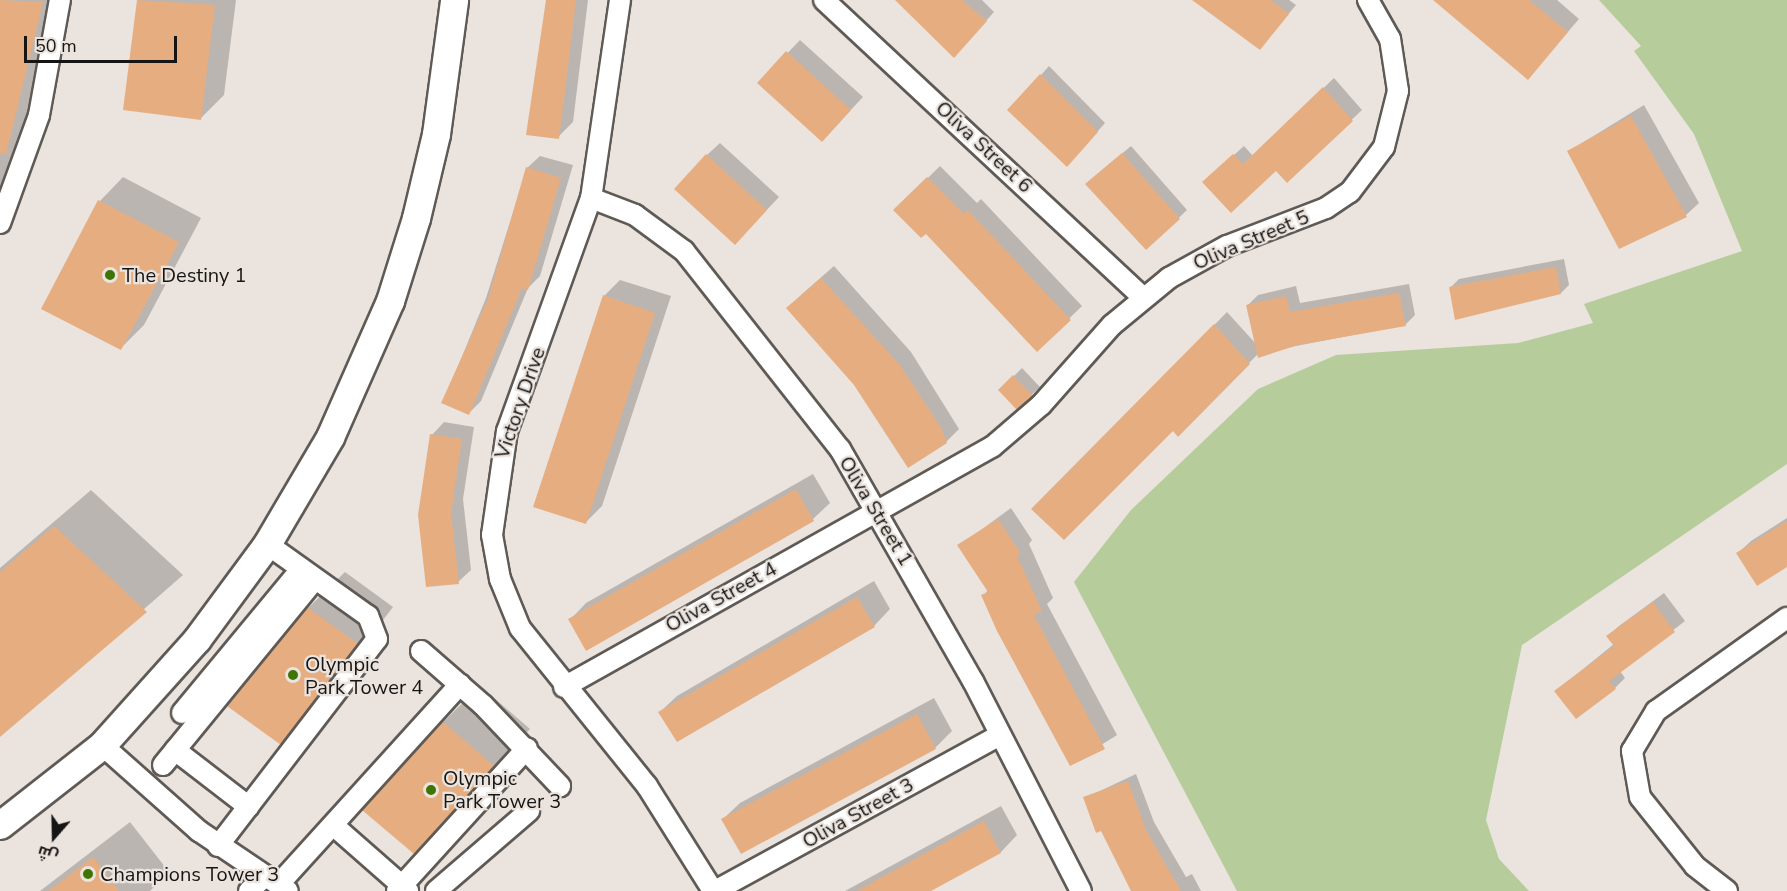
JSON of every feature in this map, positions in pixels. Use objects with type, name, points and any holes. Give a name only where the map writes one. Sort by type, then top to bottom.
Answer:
[{"type":"main road","points":[[0,825],[102,745],[197,639],[267,544],[330,437],[390,301],[436,134],[454,0]]},
{"type":"street","points":[[0,224],[39,115],[60,0]]},
{"type":"street","name":"Victory Drive","points":[[620,0],[591,198],[507,431],[492,512],[494,555],[506,595],[520,628],[564,687],[647,786],[714,891]]},
{"type":"street","name":"Oliva Street 6","points":[[824,0],[1142,297]]},
{"type":"street","name":"Oliva Street 5","points":[[879,511],[1009,435],[1142,297],[1227,246],[1326,208],[1369,171],[1384,147],[1398,91],[1390,39],[1368,0]]},
{"type":"street","name":"Oliva Street 1","points":[[591,198],[652,226],[697,265],[803,398],[879,511],[1082,891]]},
{"type":"street","name":"Oliva Street 4","points":[[564,687],[879,511]]},
{"type":"street","points":[[218,846],[377,639],[368,616],[267,544]]},
{"type":"street","points":[[182,713],[308,574]]},
{"type":"street","points":[[163,765],[308,574]]},
{"type":"street","points":[[1727,891],[1695,867],[1640,797],[1632,751],[1656,711],[1787,618]]},
{"type":"street","points":[[421,651],[460,684],[526,748],[561,786]]},
{"type":"street","points":[[102,745],[218,846],[270,886],[333,825],[460,684]]},
{"type":"street","name":"Oliva Street 3","points":[[714,891],[1000,735]]},
{"type":"street","points":[[333,825],[402,889],[526,748]]},
{"type":"street","points":[[176,750],[249,807]]},
{"type":"street","points":[[436,891],[528,811]]},
{"type":"green space","points":[[1599,0],[1787,0],[1787,464],[1522,645],[1486,820],[1499,859],[1529,891],[1237,891],[1074,582],[1131,510],[1258,389],[1336,355],[1518,343],[1593,323],[1584,304],[1742,251],[1694,134],[1634,51],[1641,46]]},
{"type":"building","points":[[0,0],[43,2],[6,154],[0,153]]},
{"type":"building","points":[[137,0],[215,5],[201,120],[123,110]]},
{"type":"building","points":[[546,0],[576,0],[559,139],[526,135]]},
{"type":"building","points":[[895,0],[962,0],[987,21],[954,58]]},
{"type":"building","points":[[1192,0],[1271,0],[1289,14],[1260,50]]},
{"type":"building","points":[[1433,0],[1529,0],[1568,32],[1528,80]]},
{"type":"building","points":[[786,51],[851,110],[822,142],[757,83]]},
{"type":"building","points":[[1040,74],[1098,132],[1067,167],[1007,110]]},
{"type":"building","points":[[1323,87],[1353,121],[1287,183],[1276,171],[1231,213],[1202,182],[1233,154],[1243,164]]},
{"type":"building","points":[[1631,116],[1687,217],[1619,249],[1567,151]]},
{"type":"building","points":[[1122,153],[1180,219],[1146,250],[1085,184]]},
{"type":"building","points":[[706,154],[767,210],[735,245],[674,189]]},
{"type":"building","points":[[526,167],[561,178],[528,290],[522,288],[469,415],[441,403],[488,299]]},
{"type":"building","points":[[927,177],[964,214],[968,210],[1071,320],[1037,352],[926,234],[921,238],[893,210]]},
{"type":"building","name":"The Destiny 1","points":[[98,200],[179,242],[121,350],[41,309]]},
{"type":"building","points":[[1556,267],[1561,294],[1455,320],[1449,287]]},
{"type":"building","points":[[821,278],[899,364],[942,429],[947,443],[908,468],[854,385],[786,308]]},
{"type":"building","points":[[1399,293],[1406,326],[1298,345],[1258,358],[1246,305],[1286,296],[1290,312]]},
{"type":"building","points":[[603,295],[655,313],[586,524],[533,507]]},
{"type":"building","points":[[1214,324],[1250,364],[1178,437],[1173,431],[1064,540],[1031,509]]},
{"type":"building","points":[[1013,375],[1033,396],[1017,410],[998,390]]},
{"type":"building","points":[[430,434],[462,439],[451,513],[459,584],[426,587],[418,515]]},
{"type":"building","points":[[796,489],[814,521],[586,651],[568,619]]},
{"type":"building","points":[[998,519],[1021,554],[1017,556],[1042,611],[1034,615],[1105,749],[1070,766],[997,631],[981,595],[988,592],[957,545]]},
{"type":"building","points":[[1787,521],[1787,567],[1757,586],[1736,553]]},
{"type":"building","points":[[54,526],[147,612],[0,737],[0,572]]},
{"type":"building","points":[[857,597],[875,627],[677,742],[658,712]]},
{"type":"building","points":[[1653,602],[1675,632],[1609,681],[1616,689],[1576,719],[1554,691],[1614,646],[1606,636]]},
{"type":"building","name":"Olympic Park Tower 4","points":[[307,607],[358,644],[281,745],[227,706]]},
{"type":"building","points":[[917,714],[936,749],[741,854],[721,819]]},
{"type":"building","name":"Olympic Park Tower 3","points":[[442,721],[494,766],[414,854],[362,810]]},
{"type":"building","points":[[1128,781],[1146,830],[1181,891],[1131,891],[1101,831],[1096,833],[1083,797]]},
{"type":"building","points":[[984,821],[1001,853],[931,891],[857,891]]},
{"type":"building","name":"Champions Tower 3","points":[[93,857],[119,891],[49,891]]},
{"type":"place","name":"The Destiny 1","points":[[110,275]]},
{"type":"place","name":"Olympic Park Tower 4","points":[[293,675]]},
{"type":"place","name":"Olympic Park Tower 3","points":[[431,790]]},
{"type":"place","name":"Champions Tower 3","points":[[88,874]]}]
